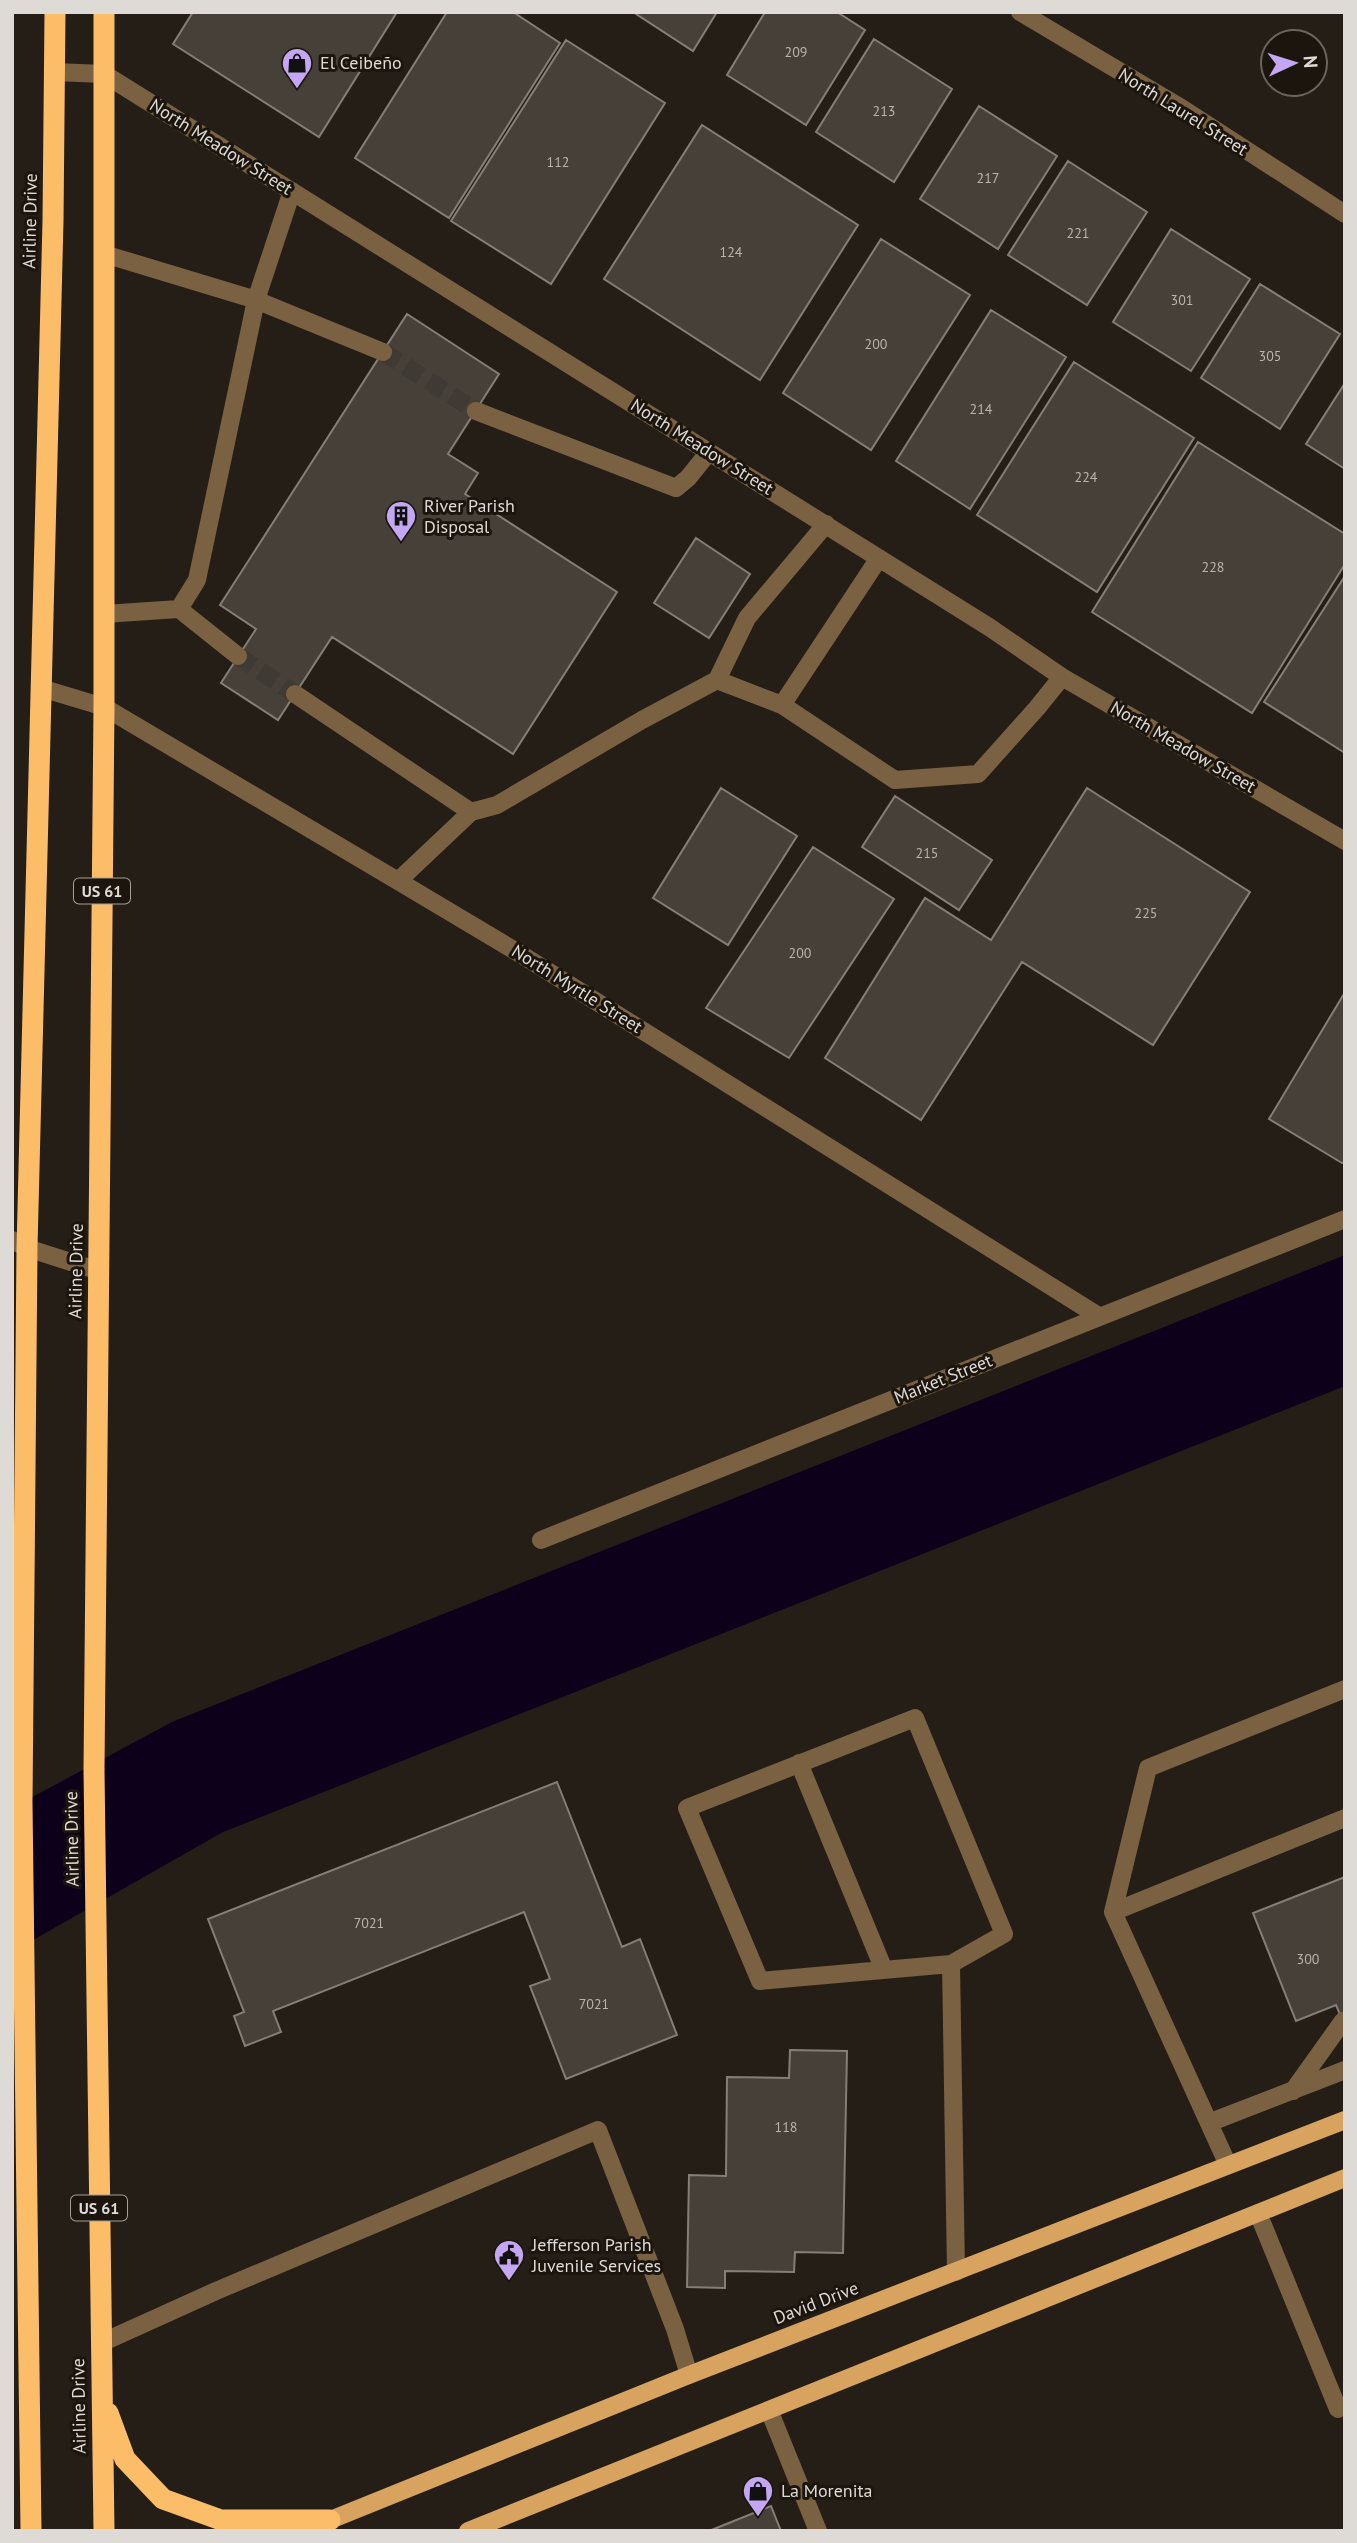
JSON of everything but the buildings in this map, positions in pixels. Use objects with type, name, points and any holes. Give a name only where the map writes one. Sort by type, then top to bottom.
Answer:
[{"type":"highway","name":"Airline Drive","points":[[31,2531],[23,1919],[19,1244],[41,688],[55,12]]},
{"type":"highway","name":"Airline Drive","points":[[104,12],[104,707],[94,1770],[104,2531]]},
{"type":"highway","points":[[102,2397],[124,2459],[163,2499],[221,2520],[330,2520]]},
{"type":"main road","name":"David Drive","points":[[303,2531],[689,2375],[1345,2120]]},
{"type":"main road","points":[[468,2531],[1345,2178]]},
{"type":"street","name":"North Laurel Street","points":[[1020,12],[1183,109],[1345,214]]},
{"type":"street","name":"North Meadow Street","points":[[54,72],[104,74],[989,626],[1062,677],[1345,841]]},
{"type":"street","points":[[179,609],[197,580],[256,300],[292,191]]},
{"type":"street","points":[[104,254],[256,300],[383,352]]},
{"type":"street","points":[[476,411],[676,488],[709,452]]},
{"type":"street","points":[[397,881],[471,813],[497,805],[642,720],[718,680],[747,618],[825,524]]},
{"type":"street","points":[[782,705],[879,558]]},
{"type":"street","points":[[104,614],[179,609],[238,656]]},
{"type":"street","points":[[718,680],[782,705],[895,780],[978,774],[1062,677]]},
{"type":"street","name":"North Myrtle Street","points":[[41,688],[104,707],[522,955],[1100,1317]]},
{"type":"street","points":[[295,694],[471,813]]},
{"type":"street","name":"Market Street","points":[[541,1540],[1345,1219]]},
{"type":"street","points":[[19,1244],[99,1271]]},
{"type":"street","points":[[1228,2165],[1211,2122],[1113,1912],[1148,1768],[1345,1689]]},
{"type":"street","points":[[915,1718],[1004,1934],[951,1964],[760,1981],[687,1808],[915,1718]]},
{"type":"street","points":[[799,1763],[884,1970]]},
{"type":"street","points":[[1113,1912],[1345,1818]]},
{"type":"street","points":[[951,1964],[956,2272]]},
{"type":"street","points":[[1293,2091],[1343,2021]]},
{"type":"street","points":[[1211,2122],[1345,2070]]},
{"type":"street","points":[[101,2343],[216,2291],[598,2130],[675,2329],[689,2375]]},
{"type":"street","points":[[1258,2214],[1338,2409]]},
{"type":"street","points":[[769,2410],[818,2531]]},
{"type":"shaded area","points":[[1345,1255],[1345,1386],[223,1832],[12,1952],[12,1808],[172,1722]]},
{"type":"tunnel","points":[[383,352],[476,411]]},
{"type":"tunnel","points":[[238,656],[295,694]]},
{"type":"place","name":"El Ceibeño","points":[[297,90]]},
{"type":"place","name":"River Parish Disposal","points":[[401,543]]},
{"type":"place","name":"Jefferson Parish Juvenile Services","points":[[509,2282]]},
{"type":"place","name":"La Morenita","points":[[758,2518]]}]
